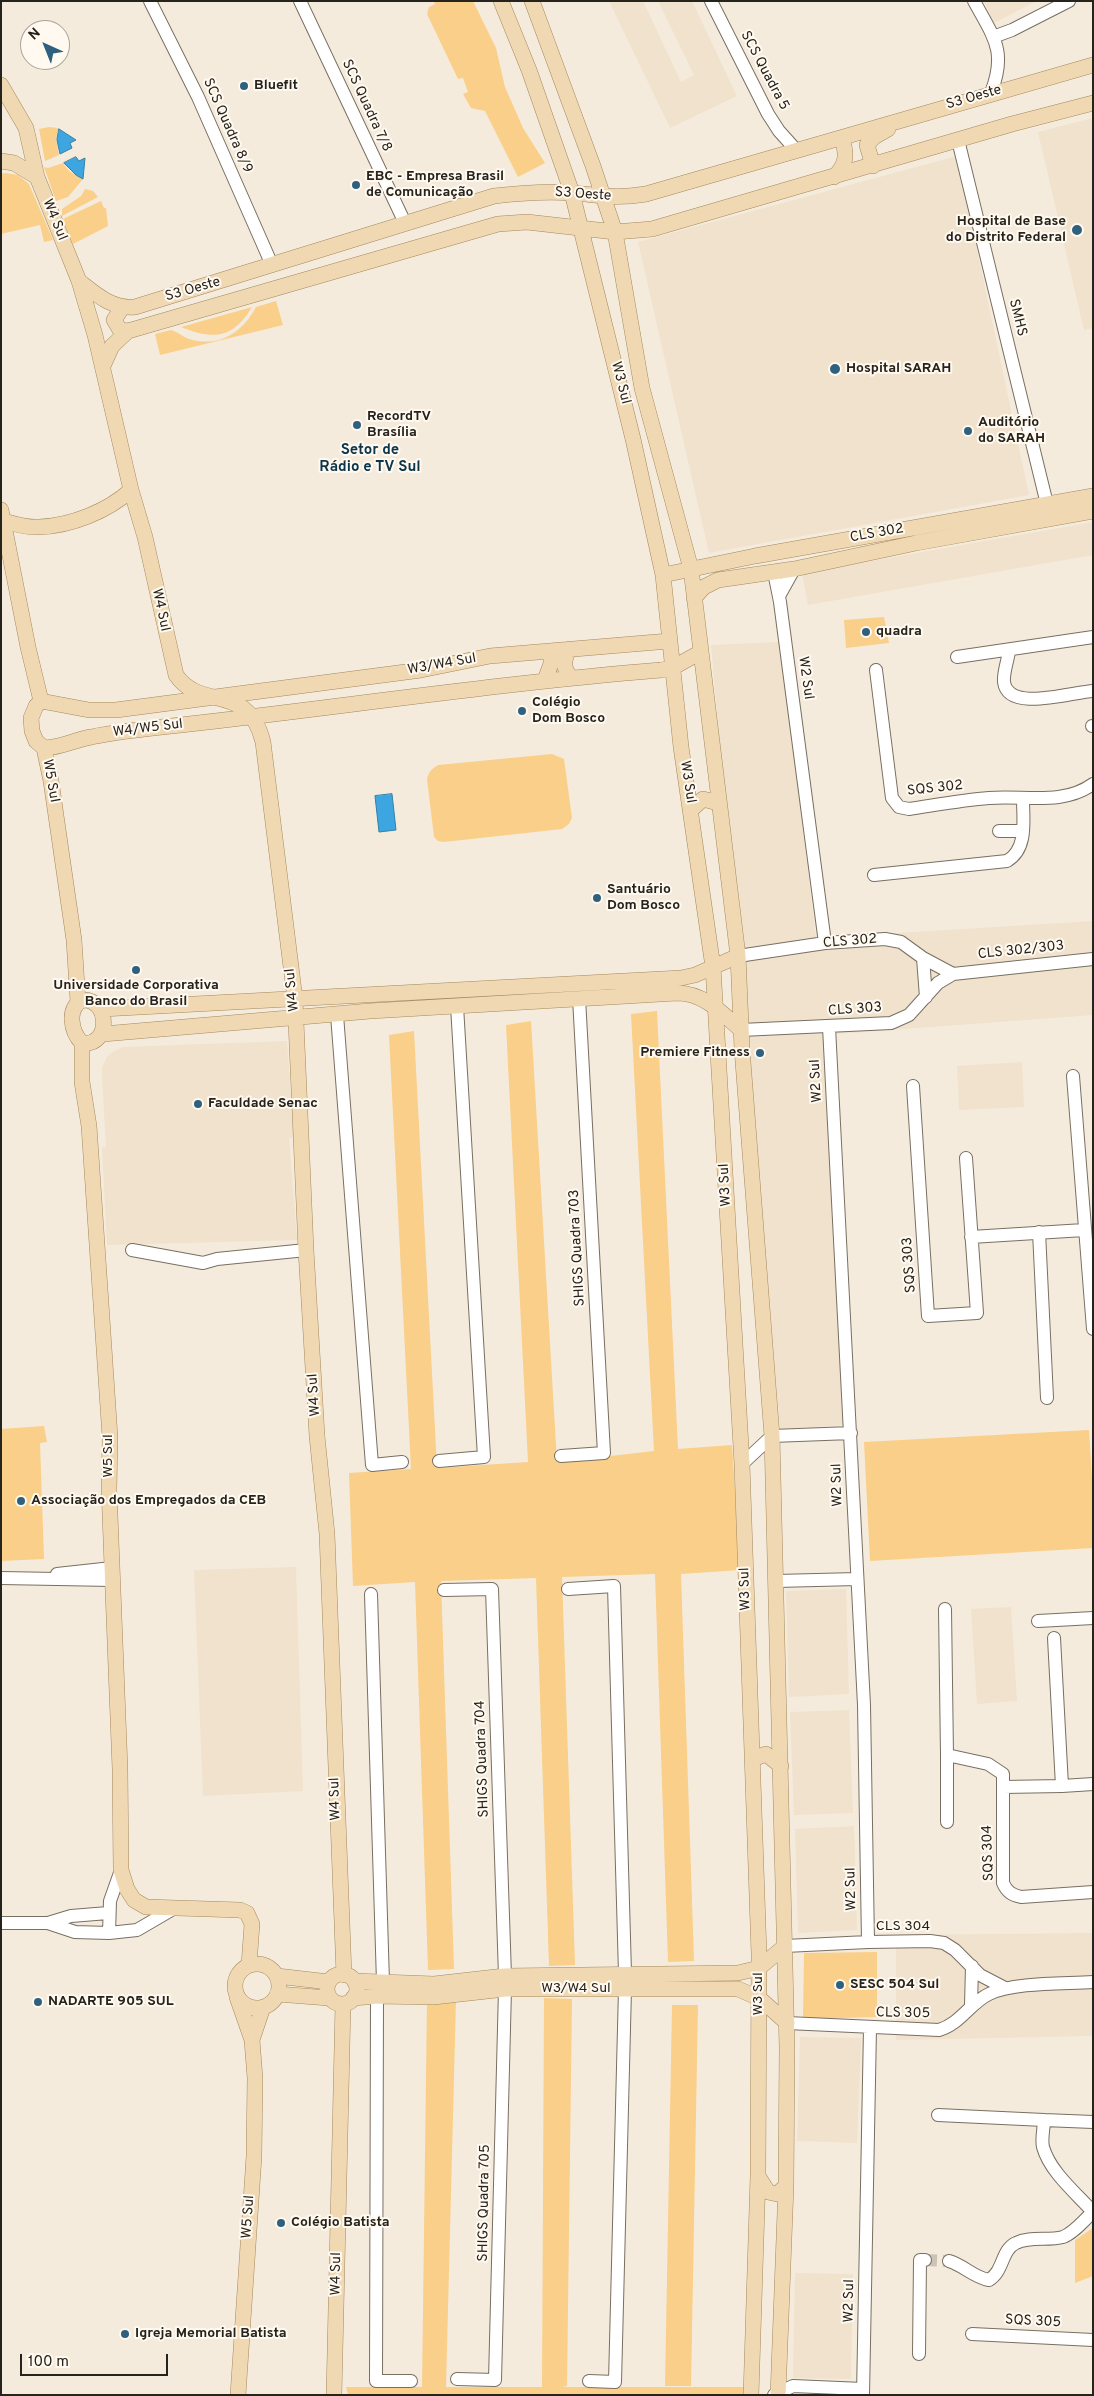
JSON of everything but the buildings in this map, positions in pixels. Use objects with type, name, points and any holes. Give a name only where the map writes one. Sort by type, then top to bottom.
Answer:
[{"type":"main road","name":"W3 Sul","points":[[501,1],[529,70],[572,193],[633,439],[662,575],[672,668],[713,967],[742,1464],[759,1968],[758,2176],[751,2395]]},
{"type":"main road","name":"W3 Sul","points":[[532,1],[615,232],[642,388],[691,569],[738,956],[741,1030],[772,1436],[772,1496],[776,1581],[787,2023],[786,2186],[777,2394]]},
{"type":"main road","name":"S3 Oeste","points":[[122,308],[135,307],[494,196],[522,192],[572,193],[604,198],[646,194],[1093,65]]},
{"type":"main road","name":"W4 Sul","points":[[1,86],[26,128],[37,177],[80,281],[103,366],[176,675],[186,686],[233,702],[254,717],[263,742],[295,999],[306,1250],[317,1436],[327,1534],[349,1978]]},
{"type":"main road","name":"S3 Oeste","points":[[103,366],[112,346],[128,332],[498,224],[527,222],[615,232],[652,229],[958,140],[1093,103]]},
{"type":"main road","points":[[873,166],[867,146],[874,137],[901,119]]},
{"type":"main road","points":[[834,177],[846,162],[846,151],[842,138]]},
{"type":"main road","points":[[1,161],[14,163],[37,177]]},
{"type":"main road","points":[[80,281],[101,298],[122,308],[114,320],[120,330],[128,332]]},
{"type":"main road","points":[[633,439],[640,435],[649,439],[665,470]]},
{"type":"main road","points":[[3,515],[28,527],[58,524],[100,512],[115,504],[131,490]]},
{"type":"main road","name":"CLS 302","points":[[662,575],[755,556],[1093,496]]},
{"type":"main road","name":"CLS 302","points":[[694,598],[704,587],[718,580],[794,569],[916,543],[1093,512]]},
{"type":"main road","points":[[3,515],[28,647],[41,701]]},
{"type":"main road","points":[[755,556],[774,572]]},
{"type":"main road","name":"W3/W4 Sul","points":[[215,696],[421,670],[490,656],[670,640]]},
{"type":"main road","points":[[570,649],[565,658],[565,666],[571,677]]},
{"type":"main road","points":[[545,680],[552,661],[549,651]]},
{"type":"main road","name":"W3/W4 Sul","points":[[254,717],[545,680],[672,668],[701,652]]},
{"type":"main road","points":[[443,665],[438,673],[445,692]]},
{"type":"main road","points":[[421,670],[426,695]]},
{"type":"main road","points":[[278,689],[278,702],[284,714]]},
{"type":"main road","name":"W4/W5 Sul","points":[[41,701],[89,710],[116,710],[215,696]]},
{"type":"main road","name":"W5 Sul","points":[[41,701],[36,706],[31,718],[32,731],[36,741],[44,748],[51,781],[74,940],[78,1002]]},
{"type":"main road","points":[[116,710],[111,722],[118,733]]},
{"type":"main road","name":"W4/W5 Sul","points":[[44,748],[55,748],[90,737],[254,717]]},
{"type":"main road","points":[[692,809],[703,799],[718,803]]},
{"type":"main road","points":[[738,956],[695,975],[631,988],[578,998],[517,994],[456,1006],[103,1034],[93,1043],[82,1043],[73,1031],[73,1010],[78,1002],[90,1000],[102,1009],[295,999],[517,994],[631,988],[696,995],[716,1007],[741,1030]]},
{"type":"main road","points":[[102,1009],[103,1034]]},
{"type":"main road","name":"W5 Sul","points":[[82,1043],[82,1082],[89,1126],[109,1417],[120,1769],[121,1870],[134,1900],[146,1907],[240,1910],[247,1913],[252,1924],[249,1965]]},
{"type":"main road","points":[[728,1203],[740,1215],[754,1213]]},
{"type":"main road","points":[[753,1759],[766,1754],[781,1766]]},
{"type":"main road","name":"W3/W4 Sul","points":[[349,1978],[380,1989],[434,1991],[505,1982],[560,1982],[625,1989],[688,1981],[759,1968],[785,1946]]},
{"type":"main road","points":[[262,1964],[277,1976],[279,1982],[277,1994],[274,2000],[263,2007],[252,2008],[243,2004],[237,1997],[234,1988],[236,1978],[241,1970],[249,1965],[262,1964]]},
{"type":"main road","name":"W3/W4 Sul","points":[[560,1982],[625,1973],[738,1989],[759,1998],[787,2023]]},
{"type":"main road","points":[[277,1976],[329,1982]]},
{"type":"main road","points":[[277,1994],[342,2000],[356,1990],[349,1978],[335,1976],[329,1982],[327,1990],[342,2000]]},
{"type":"main road","name":"W3/W4 Sul","points":[[342,2000],[380,1989]]},
{"type":"main road","name":"W5 Sul","points":[[237,1997],[252,2040],[256,2078],[254,2156],[238,2395]]},
{"type":"main road","name":"W4 Sul","points":[[334,2395],[342,2000]]},
{"type":"main road","name":"W5 Sul","points":[[252,2040],[263,2007]]},
{"type":"main road","points":[[758,2176],[768,2192],[776,2194],[786,2186]]},
{"type":"street","name":"SCS Quadra 8/9","points":[[150,1],[198,97],[272,265]]},
{"type":"street","name":"SCS Quadra 7/8","points":[[300,1],[405,223]]},
{"type":"street","name":"SCS Quadra 5","points":[[710,1],[768,114],[779,131],[797,151]]},
{"type":"street","points":[[974,1],[993,37],[1000,63],[991,93]]},
{"type":"street","points":[[993,37],[1012,30],[1069,1]]},
{"type":"street","name":"SMHS","points":[[958,140],[1047,504]]},
{"type":"street","points":[[779,596],[794,569]]},
{"type":"street","name":"W2 Sul","points":[[774,572],[779,596],[825,943]]},
{"type":"street","points":[[957,658],[1093,637]]},
{"type":"street","points":[[1009,651],[1004,682],[1010,694],[1017,698],[1037,699],[1093,691]]},
{"type":"street","name":"SQS 302","points":[[876,670],[892,798],[899,807],[909,809],[990,798],[1064,797],[1084,790],[1093,784]]},
{"type":"street","points":[[874,876],[1006,860],[1014,856],[1021,847],[1023,798]]},
{"type":"street","points":[[999,831],[1023,831]]},
{"type":"street","name":"CLS 302","points":[[738,956],[825,943],[885,939],[901,942],[923,958],[954,974]]},
{"type":"street","points":[[923,958],[926,996]]},
{"type":"street","name":"CLS 302/303","points":[[954,974],[1093,959]]},
{"type":"street","name":"CLS 303","points":[[741,1030],[891,1023],[909,1016],[938,984],[954,974]]},
{"type":"street","name":"SHIGS Quadra 703","points":[[561,1456],[604,1453],[578,998]]},
{"type":"street","points":[[439,1460],[484,1457],[456,1006]]},
{"type":"street","points":[[338,1015],[372,1465],[402,1462]]},
{"type":"street","name":"W2 Sul","points":[[829,1027],[864,1705],[868,1942]]},
{"type":"street","points":[[1073,1076],[1093,1329]]},
{"type":"street","name":"SQS 303","points":[[913,1086],[928,1316],[977,1313],[966,1158]]},
{"type":"street","points":[[971,1237],[1084,1230]]},
{"type":"street","points":[[1039,1232],[1047,1398]]},
{"type":"street","points":[[132,1250],[203,1263],[217,1259],[306,1250]]},
{"type":"street","points":[[742,1464],[772,1436],[851,1433]]},
{"type":"street","points":[[1,1578],[47,1577],[61,1572],[113,1574]]},
{"type":"street","points":[[776,1581],[857,1579]]},
{"type":"street","points":[[568,1589],[614,1586],[625,1973]]},
{"type":"street","name":"SHIGS Quadra 704","points":[[444,1590],[492,1589],[505,1982]]},
{"type":"street","points":[[371,1594],[380,1989],[376,2381],[411,2381]]},
{"type":"street","points":[[945,1609],[947,1822]]},
{"type":"street","points":[[1038,1621],[1093,1618]]},
{"type":"street","points":[[1054,1638],[1062,1786]]},
{"type":"street","name":"SQS 304","points":[[947,1755],[988,1764],[1003,1774],[1003,1883],[1006,1890],[1013,1895],[1021,1897],[1093,1892]]},
{"type":"street","points":[[1003,1787],[1093,1784]]},
{"type":"street","name":"W5 Sul","points":[[109,1933],[108,1913],[113,1887],[121,1870]]},
{"type":"street","points":[[48,1923],[75,1932],[109,1933],[137,1930],[173,1909]]},
{"type":"street","points":[[1,1923],[48,1923],[71,1916],[108,1913]]},
{"type":"street","name":"CLS 304","points":[[785,1946],[868,1942],[930,1941],[944,1943],[980,1975],[1005,1988]]},
{"type":"street","points":[[971,2006],[972,1966]]},
{"type":"street","name":"SHIGS Quadra 705","points":[[457,2379],[495,2380],[505,1982]]},
{"type":"street","points":[[1005,1988],[1093,1982]]},
{"type":"street","name":"CLS 305","points":[[787,2023],[939,2030],[956,2022],[971,2006],[989,1994],[1005,1988]]},
{"type":"street","points":[[589,2381],[615,2382],[625,1989]]},
{"type":"street","name":"W2 Sul","points":[[863,2392],[870,2028]]},
{"type":"street","points":[[938,2115],[1093,2122]]},
{"type":"street","points":[[949,2260],[964,2265],[978,2278],[990,2280],[999,2271],[1007,2251],[1015,2243],[1024,2240],[1064,2236],[1093,2212],[1048,2158],[1042,2145],[1044,2120]]},
{"type":"street","points":[[919,2354],[920,2260],[925,2260]]},
{"type":"street","name":"SQS 305","points":[[972,2334],[1093,2340]]},
{"type":"street","points":[[777,2394],[793,2386],[863,2392]]},
{"type":"shaded area","points":[[434,1],[473,1],[496,48],[505,87],[523,128],[545,163],[518,177],[485,111],[471,108],[463,94],[468,92],[463,78],[458,79],[427,14],[429,7],[435,4]]},
{"type":"shaded area","points":[[609,1],[643,1],[681,82],[694,75],[658,1],[692,1],[737,96],[670,128]]},
{"type":"shaded area","points":[[984,1],[1037,1],[994,23]]},
{"type":"shaded area","name":"Hospital de Base do Distrito Federal","points":[[1093,118],[1093,328],[1084,330],[1038,132]]},
{"type":"shaded area","points":[[58,128],[56,139],[59,155],[45,161],[39,129]]},
{"type":"shaded area","name":"Hospital SARAH","points":[[957,156],[1029,495],[709,553],[638,242]]},
{"type":"shaded area","points":[[63,163],[69,171],[83,179],[68,197],[56,201],[44,167],[48,168]]},
{"type":"shaded area","points":[[1,174],[18,175],[29,184],[53,240],[44,242],[40,225],[1,234]]},
{"type":"shaded area","points":[[85,189],[93,191],[98,197],[62,216],[62,209],[81,196]]},
{"type":"shaded area","points":[[101,201],[104,208],[106,208],[108,226],[73,244],[63,219]]},
{"type":"shaded area","points":[[276,301],[283,325],[160,355],[155,334],[171,330],[189,339],[200,341],[220,340],[237,331],[256,307]]},
{"type":"shaded area","points":[[252,307],[245,318],[237,325],[230,331],[221,334],[203,334],[181,327]]},
{"type":"shaded area","points":[[1093,522],[1093,555],[808,605],[802,573]]},
{"type":"shaded area","name":"quadra","points":[[884,617],[889,643],[846,648],[844,620]]},
{"type":"shaded area","points":[[780,642],[816,938],[1093,921],[1093,1015],[823,1035],[844,1425],[780,1429],[711,645]]},
{"type":"shaded area","points":[[552,754],[564,759],[572,818],[569,824],[562,829],[444,842],[438,841],[434,837],[427,779],[432,769],[436,766]]},
{"type":"shaded area","points":[[657,1011],[678,1449],[732,1445],[740,1570],[681,1574],[694,1961],[668,1962],[655,1574],[562,1577],[575,1965],[549,1966],[536,1578],[441,1581],[454,1969],[428,1970],[415,1582],[353,1586],[349,1473],[411,1469],[389,1035],[414,1031],[437,1468],[528,1462],[506,1025],[531,1021],[557,1462],[654,1451],[631,1014]]},
{"type":"shaded area","points":[[287,1041],[294,1138],[289,1138],[297,1240],[107,1245],[102,1147],[106,1147],[102,1067],[107,1057],[123,1047]]},
{"type":"shaded area","points":[[1022,1062],[1024,1107],[959,1110],[957,1066]]},
{"type":"shaded area","name":"Associação dos Empregados da CEB","points":[[44,1426],[47,1442],[40,1443],[44,1559],[1,1561],[1,1429]]},
{"type":"shaded area","points":[[1089,1430],[1093,1494],[1093,1548],[870,1561],[864,1442]]},
{"type":"shaded area","points":[[296,1567],[303,1791],[203,1796],[194,1570]]},
{"type":"shaded area","points":[[846,1589],[849,1694],[789,1697],[786,1591]]},
{"type":"shaded area","points":[[1011,1607],[1017,1701],[977,1704],[971,1609]]},
{"type":"shaded area","points":[[849,1710],[853,1813],[794,1815],[790,1712]]},
{"type":"shaded area","points":[[854,1826],[857,1930],[798,1933],[795,1829]]},
{"type":"shaded area","points":[[1093,1933],[1093,2036],[896,2040],[896,1935]]},
{"type":"shaded area","name":"SESC 504 Sul","points":[[877,1952],[877,2017],[803,2019],[804,1953]]},
{"type":"shaded area","points":[[544,1998],[572,1999],[567,2386],[562,2387],[745,2387],[745,2395],[348,2395],[346,2387],[422,2387],[427,1999],[456,1999],[446,2387],[542,2387]]},
{"type":"shaded area","points":[[672,2005],[698,2005],[691,2386],[665,2386]]},
{"type":"shaded area","points":[[800,2037],[861,2038],[857,2143],[797,2141]]},
{"type":"shaded area","points":[[1093,2228],[1093,2276],[1075,2283],[1075,2240]]},
{"type":"shaded area","points":[[795,2273],[853,2274],[851,2379],[793,2378]]},
{"type":"water","points":[[59,129],[76,140],[70,143],[72,148],[60,154],[57,140]]},
{"type":"water","points":[[76,157],[79,161],[85,158],[83,179],[64,163]]},
{"type":"water","points":[[392,794],[396,830],[379,832],[375,796]]},
{"type":"tunnel","points":[[925,2260],[949,2261]]},
{"type":"place","name":"Bluefit","points":[[244,86]]},
{"type":"place","name":"EBC - Empresa Brasil de Comunicação","points":[[356,185]]},
{"type":"place","name":"Hospital de Base do Distrito Federal","points":[[1077,230]]},
{"type":"place","name":"Hospital SARAH","points":[[835,369]]},
{"type":"place","name":"RecordTV Brasília","points":[[357,425]]},
{"type":"place","name":"Auditório do SARAH","points":[[968,431]]},
{"type":"place","name":"quadra","points":[[866,632]]},
{"type":"place","name":"Colégio Dom Bosco","points":[[522,711]]},
{"type":"place","name":"Santuário Dom Bosco","points":[[597,898]]},
{"type":"place","name":"Universidade Corporativa Banco do Brasil","points":[[136,970]]},
{"type":"place","name":"Premiere Fitness","points":[[760,1053]]},
{"type":"place","name":"Faculdade Senac","points":[[198,1104]]},
{"type":"place","name":"Associação dos Empregados da CEB","points":[[21,1501]]},
{"type":"place","name":"SESC 504 Sul","points":[[840,1985]]},
{"type":"place","name":"NADARTE 905 SUL","points":[[38,2002]]},
{"type":"place","name":"Colégio Batista","points":[[281,2223]]},
{"type":"place","name":"Igreja Memorial Batista","points":[[125,2334]]},
{"type":"district","name":"Setor de Rádio e TV Sul","points":[[370,460]]}]
